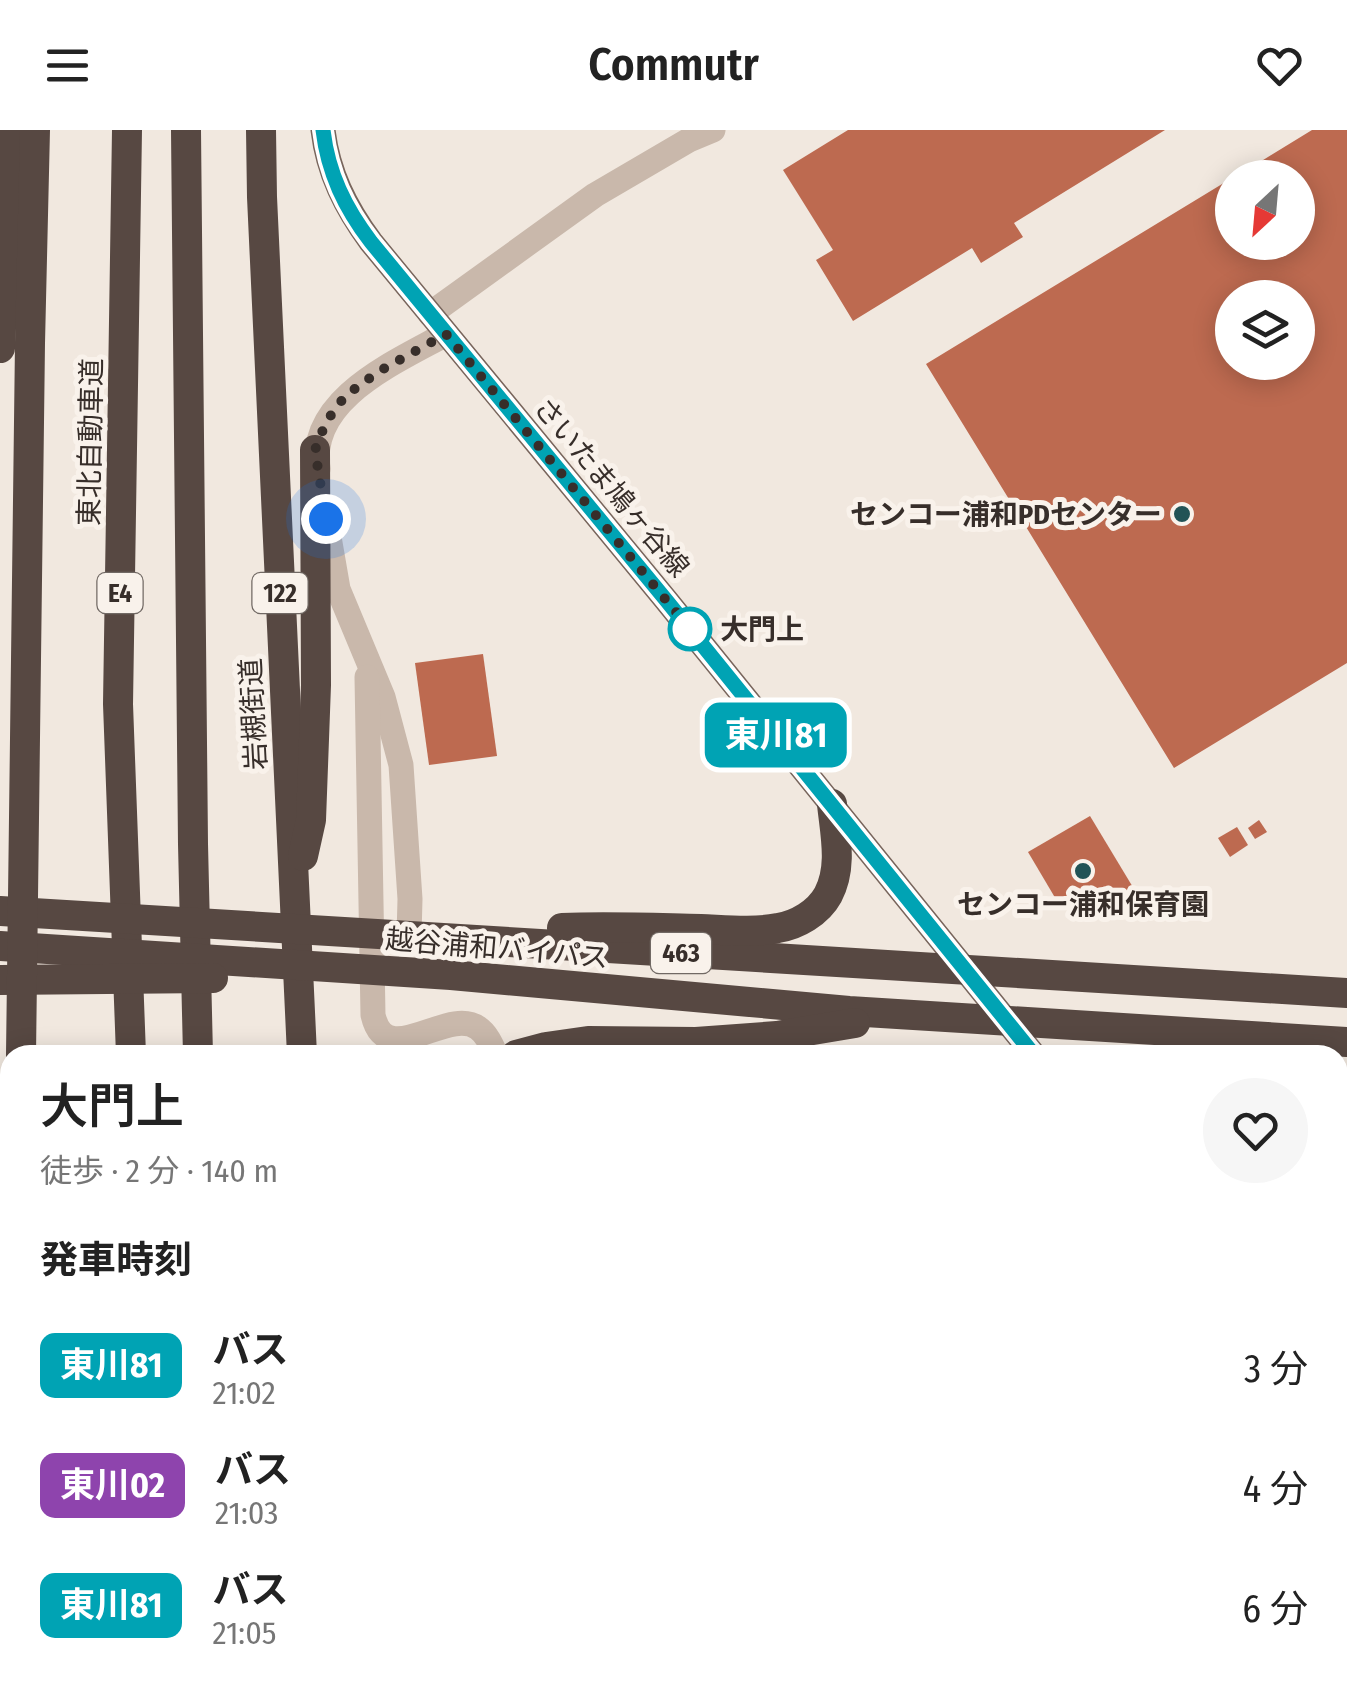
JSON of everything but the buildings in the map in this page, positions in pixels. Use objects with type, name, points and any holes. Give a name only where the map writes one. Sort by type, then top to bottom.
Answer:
[{"type":"highway","points":[[0,348],[11,130]]},
{"type":"highway","points":[[21,1045],[36,130]]},
{"type":"highway","name":"東北自動車道","points":[[127,130],[118,704],[132,1045]]},
{"type":"highway","points":[[186,130],[198,1045]]},
{"type":"highway","name":"岩槻街道","points":[[261,130],[301,1045]]},
{"type":"highway","points":[[294,896],[311,820],[316,685],[315,450]]},
{"type":"highway","points":[[402,935],[609,926],[779,928],[804,919],[828,896],[838,850],[832,804]]},
{"type":"highway","name":"越谷浦和バイパス","points":[[0,911],[1347,994]]},
{"type":"highway","name":"越谷浦和バイパス","points":[[0,946],[450,976],[902,1014],[1347,1042]]},
{"type":"highway","points":[[0,980],[450,976]]},
{"type":"highway","points":[[553,1045],[588,1040],[696,1042],[777,1036],[902,1014]]},
{"type":"main road","name":"さいたま鳩ヶ谷線","points":[[323,130],[335,182],[350,214],[1026,1045]]},
{"type":"street","points":[[402,935],[410,899],[401,765],[383,697],[338,589],[315,450],[326,422],[345,396],[595,195],[713,130]]},
{"type":"street","points":[[366,657],[376,1026],[392,1039],[466,1023],[477,1027],[490,1045]]},
{"type":"bus line","name":"東川81","points":[[323,130],[335,182],[350,214],[371,242],[1026,1045]]},
{"type":"place","name":"センコー浦和PDセンター","points":[[1182,514]]},
{"type":"place","name":"大門上","points":[[690,629]]},
{"type":"place","name":"センコー浦和保育園","points":[[1083,871]]},
{"type":"route","points":[[326,519],[315,450],[326,422],[345,396],[378,372],[446,334],[690,629]]}]
